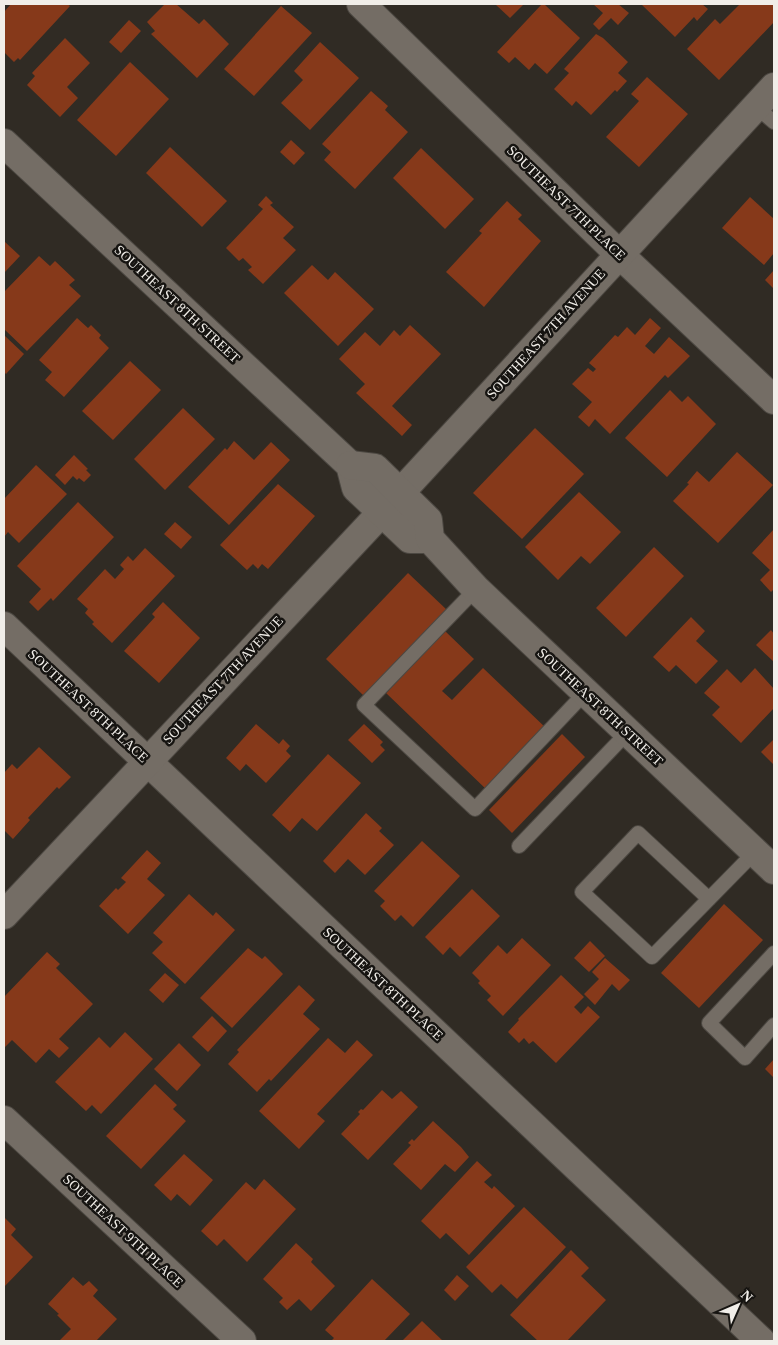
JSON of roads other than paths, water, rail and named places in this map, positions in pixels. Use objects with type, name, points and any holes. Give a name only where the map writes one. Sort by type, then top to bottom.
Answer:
[{"type":"street","name":"SOUTHEAST 7TH PLACE","points":[[360,4],[619,254],[774,400]]},
{"type":"street","name":"SOUTHEAST 7TH AVENUE","points":[[4,915],[391,503],[619,254],[765,115],[774,87]]},
{"type":"street","name":"SOUTHEAST 8TH STREET","points":[[4,143],[350,465],[356,488],[391,503],[410,539],[430,539],[476,589],[765,861]]},
{"type":"street","name":"SOUTHEAST 8TH PLACE","points":[[4,626],[762,1341]]},
{"type":"street","name":"SOUTHEAST 9TH PLACE","points":[[4,1120],[242,1341]]},
{"type":"lane","points":[[476,589],[364,706],[474,809],[585,693]]},
{"type":"lane","points":[[519,846],[628,732]]},
{"type":"lane","points":[[709,899],[638,833],[582,892],[652,957],[709,899],[765,861]]},
{"type":"lane","points":[[774,953],[709,1023],[745,1058],[774,1025]]}]
